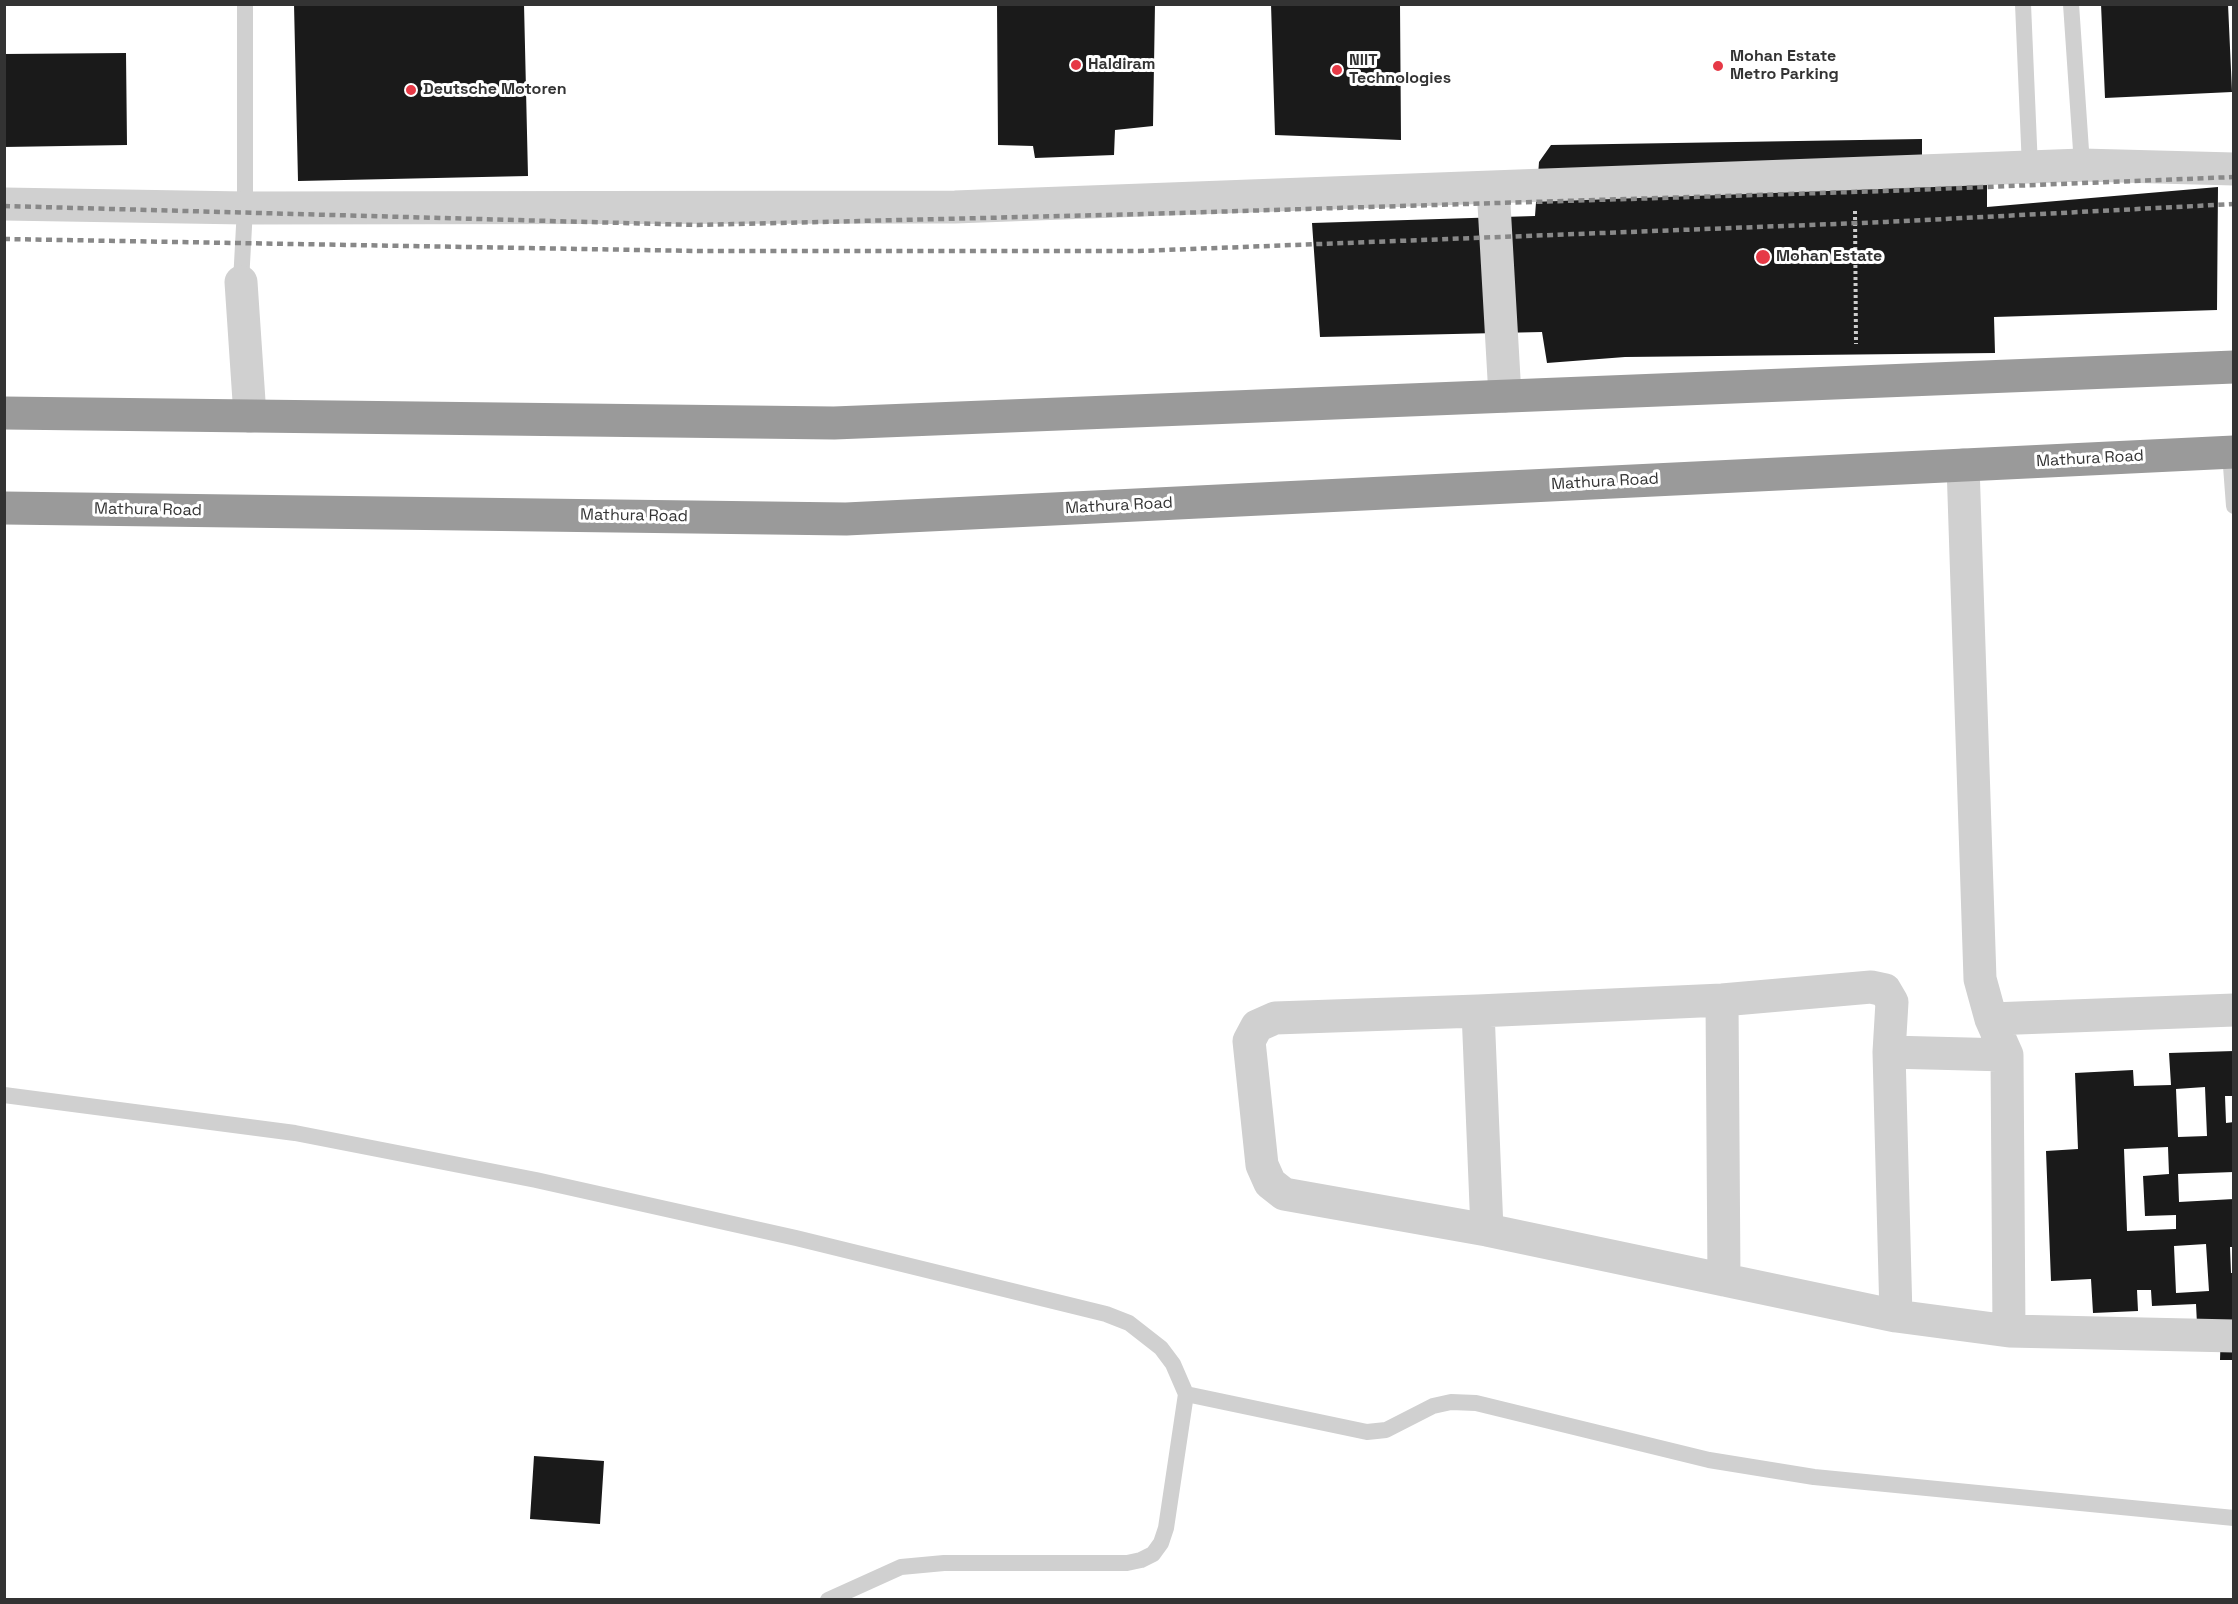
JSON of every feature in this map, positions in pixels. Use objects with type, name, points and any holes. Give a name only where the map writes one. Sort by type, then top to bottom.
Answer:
[{"type":"highway","points":[[4,413],[834,423],[2234,367]]},
{"type":"highway","name":"Mathura Road","points":[[4,508],[846,519],[2232,452]]},
{"type":"street","points":[[4,204],[245,208],[955,207],[2082,165],[2234,169]]},
{"type":"street","points":[[1493,187],[1504,396]]},
{"type":"street","points":[[241,282],[250,416]]},
{"type":"street","points":[[1963,465],[1980,979],[1991,1019],[2007,1055],[2009,1331]]},
{"type":"street","points":[[1896,1316],[1889,1052],[1892,1002],[1885,990],[1871,987],[1722,1000],[1275,1018],[1257,1026],[1250,1041],[1262,1165],[1270,1183],[1284,1194],[1487,1230],[1896,1316],[2009,1331],[2234,1336]]},
{"type":"street","points":[[1722,1000],[1724,1280]]},
{"type":"street","points":[[1991,1019],[2234,1010]]},
{"type":"street","points":[[1478,1011],[1487,1230]]},
{"type":"street","points":[[1889,1052],[2007,1055]]},
{"type":"lane","points":[[241,282],[245,208],[244,4]]},
{"type":"lane","points":[[2023,4],[2030,168]]},
{"type":"lane","points":[[2071,4],[2082,165]]},
{"type":"lane","points":[[2232,452],[2234,506]]},
{"type":"lane","points":[[4,1095],[296,1133],[536,1180],[796,1238],[1106,1314],[1129,1323],[1161,1348],[1173,1364],[1186,1394],[1166,1528],[1161,1543],[1153,1554],[1128,1563],[944,1563],[901,1567],[828,1599]]},
{"type":"lane","points":[[1186,1394],[1367,1432],[1386,1430],[1433,1406],[1451,1402],[1476,1404],[1709,1460],[1814,1477],[2234,1518]]},
{"type":"path","points":[[1855,174],[1856,382]]},
{"type":"building","name":"Deutsche Motoren","points":[[294,4],[524,4],[528,176],[298,181]]},
{"type":"building","name":"Haldiram","points":[[997,4],[1155,4],[1153,126],[1115,130],[1114,155],[1035,158],[1033,146],[998,145]]},
{"type":"building","name":"NIIT Technologies","points":[[1271,4],[1400,4],[1401,140],[1275,135]]},
{"type":"building","points":[[2101,4],[2228,4],[2232,92],[2105,98]]},
{"type":"building","points":[[126,53],[127,145],[4,147],[4,54]]},
{"type":"building","points":[[1922,139],[1922,186],[1987,183],[1987,207],[2218,187],[2217,310],[1994,317],[1995,353],[1625,357],[1547,363],[1542,332],[1320,337],[1312,223],[1535,216],[1539,162],[1551,145]]},
{"type":"building","points":[[2234,1051],[2234,1096],[2225,1096],[2226,1123],[2234,1122],[2234,1172],[2178,1174],[2179,1202],[2234,1199],[2234,1247],[2230,1247],[2231,1273],[2234,1273],[2234,1322],[2197,1324],[2196,1304],[2152,1306],[2151,1290],[2137,1290],[2138,1311],[2093,1313],[2091,1279],[2051,1281],[2046,1151],[2078,1149],[2075,1073],[2133,1070],[2134,1086],[2171,1085],[2169,1053]],"holes":[[[2205,1087],[2207,1136],[2178,1137],[2176,1089]],[[2168,1147],[2169,1174],[2143,1176],[2145,1216],[2176,1215],[2176,1229],[2127,1231],[2124,1149]],[[2206,1244],[2209,1291],[2176,1293],[2174,1246]]]},
{"type":"building","points":[[2221,1328],[2234,1329],[2234,1360],[2220,1360]]},
{"type":"building","points":[[534,1456],[604,1461],[600,1524],[530,1519]]},
{"type":"railway","points":[[4,206],[697,225],[1885,191],[2234,177]]},
{"type":"railway","points":[[4,239],[699,251],[1139,251],[1886,222],[2234,204]]},
{"type":"place","name":"Haldiram","points":[[1076,65]]},
{"type":"place","name":"Mohan Estate Metro Parking","points":[[1718,66]]},
{"type":"place","name":"NIIT Technologies","points":[[1337,70]]},
{"type":"place","name":"Deutsche Motoren","points":[[411,90]]},
{"type":"place","name":"Mohan Estate","points":[[1763,257]]}]
